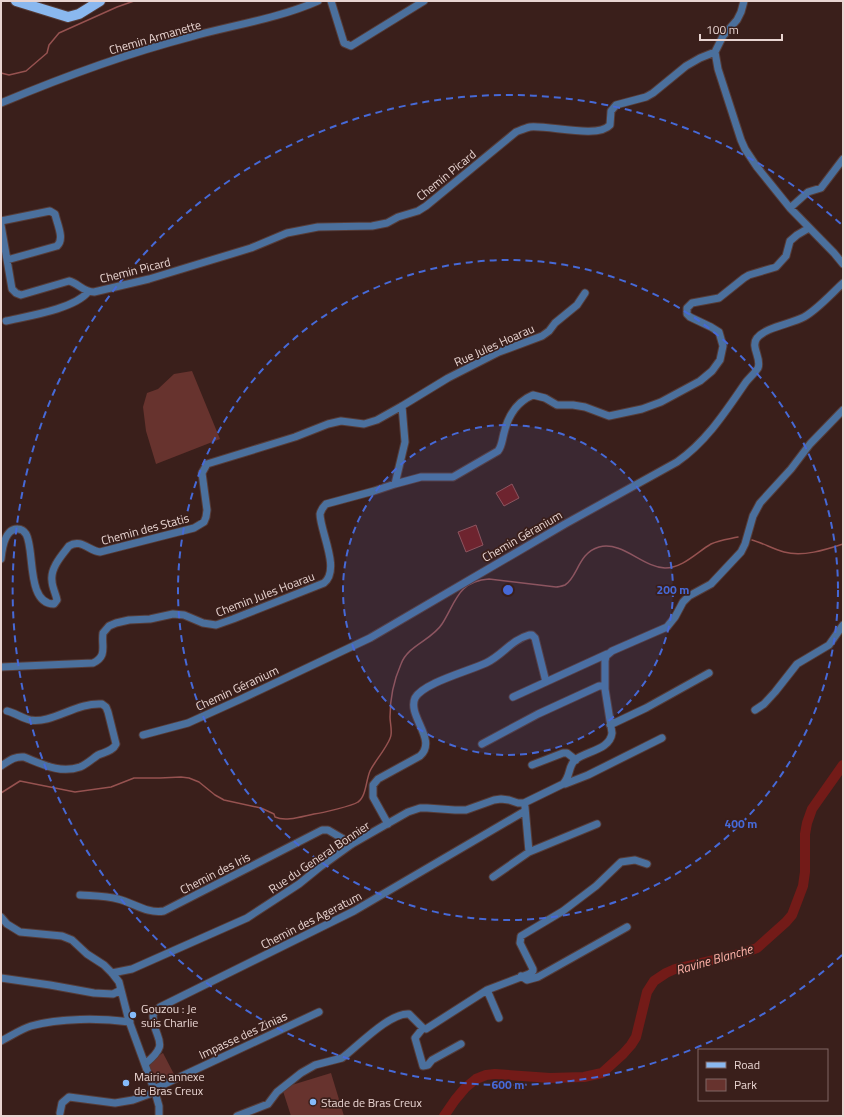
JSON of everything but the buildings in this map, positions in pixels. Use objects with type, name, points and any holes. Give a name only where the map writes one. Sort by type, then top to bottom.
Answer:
[{"type":"main road","points":[[16,1],[68,17],[79,14],[100,1]]},
{"type":"main road","points":[[37,1],[68,10],[87,9]]},
{"type":"street","name":"Chemin Armanette","points":[[1,102],[63,77],[111,61],[189,37],[269,18],[318,1]]},
{"type":"street","points":[[331,1],[344,43],[348,46],[351,46],[424,1]]},
{"type":"street","points":[[744,1],[737,20],[723,36],[715,52],[718,69],[745,149],[790,208],[843,264]]},
{"type":"street","name":"Chemin Picard","points":[[7,260],[12,288],[16,294],[21,295],[69,281],[88,292],[94,292],[149,279],[251,248],[287,232],[318,227],[372,226],[382,224],[418,211],[426,206],[516,132],[524,128],[532,127],[588,131],[605,129],[610,125],[611,111],[616,105],[646,97],[686,66],[715,52]]},
{"type":"street","points":[[790,208],[808,192],[821,188],[843,159]]},
{"type":"street","points":[[1,221],[50,211],[55,214],[61,239],[60,243],[57,246],[7,260],[1,225]]},
{"type":"street","name":"Chemin Jules Hoarau","points":[[1,667],[92,663],[99,659],[103,652],[103,634],[109,626],[116,623],[129,620],[150,619],[173,614],[184,615],[203,623],[216,624],[233,619],[324,583],[329,578],[331,571],[327,540],[320,516],[323,506],[394,484],[421,478],[453,476],[496,452],[502,445],[507,423],[511,414],[520,402],[533,395],[545,398],[557,405],[585,407],[609,416],[660,402],[700,381],[712,371],[720,360],[722,341],[719,332],[715,329],[690,317],[686,310],[688,305],[697,301],[719,298],[749,275],[776,266],[786,256],[790,241],[809,228]]},
{"type":"street","name":"Chemin Géranium","points":[[143,735],[188,723],[370,638],[566,524],[677,462],[691,452],[709,433],[734,402],[747,380],[758,368],[759,360],[755,345],[758,338],[769,330],[804,316],[843,283]]},
{"type":"street","name":"Chemin Picard","points":[[6,321],[71,304],[83,297],[88,292]]},
{"type":"street","name":"Rue Jules Hoarau","points":[[402,406],[448,378],[499,352],[542,336],[577,305],[585,293]]},
{"type":"street","points":[[394,484],[405,442],[402,406]]},
{"type":"street","name":"Chemin des Statis","points":[[1,559],[6,539],[10,532],[16,529],[26,533],[35,588],[45,602],[54,604],[57,600],[51,580],[52,574],[56,564],[72,544],[78,543],[94,551],[100,552],[194,528],[204,522],[207,510],[202,473],[207,464],[295,437],[328,424],[341,421],[364,424],[377,420],[402,406]]},
{"type":"street","points":[[513,697],[667,627],[675,617],[683,602],[689,596],[711,584],[741,552],[745,544],[753,516],[760,503],[791,469],[814,439],[843,410]]},
{"type":"street","points":[[755,710],[764,704],[775,692],[797,664],[829,645],[843,625]]},
{"type":"street","points":[[388,824],[373,797],[372,788],[378,779],[420,756],[425,751],[426,745],[423,730],[414,711],[413,704],[416,697],[422,690],[433,684],[486,663],[503,652],[514,642],[530,635],[535,638],[546,682]]},
{"type":"street","points":[[529,852],[525,807],[567,780],[571,766],[576,760],[609,741],[612,733],[605,686],[605,658],[608,654]]},
{"type":"street","points":[[610,725],[646,708],[709,673]]},
{"type":"street","points":[[482,744],[538,714],[599,686],[605,686]]},
{"type":"street","points":[[1,766],[12,758],[20,756],[50,767],[71,769],[80,767],[99,755],[113,749],[116,742],[108,712],[102,704],[81,706],[45,719],[38,720],[29,720],[7,711]]},
{"type":"street","points":[[562,784],[588,775],[662,738]]},
{"type":"street","points":[[532,765],[563,753],[567,753],[576,760]]},
{"type":"street","name":"Rue du General Bonnier","points":[[112,973],[132,969],[247,918],[299,884],[352,844],[408,812],[420,808],[466,810],[501,799],[518,803],[525,807]]},
{"type":"street","name":"Chemin des Ageratum","points":[[145,1064],[154,1057],[160,1049],[161,1043],[153,1016],[154,1012],[354,912],[525,807]]},
{"type":"street","points":[[493,877],[529,852],[598,824]]},
{"type":"street","name":"Chemin des Iris","points":[[80,895],[117,899],[131,903],[147,911],[164,911],[322,830],[328,830],[352,844]]},
{"type":"street","points":[[461,1044],[432,1060],[428,1065],[423,1066],[415,1038],[423,1028],[426,1029],[487,990],[529,974],[533,970],[520,943],[520,938],[523,934],[563,911],[596,886],[621,862],[635,860],[647,864]]},
{"type":"street","points":[[1,917],[7,924],[20,932],[62,936],[72,940],[87,954],[112,973],[119,982],[130,1022],[155,1091],[159,1106],[158,1116]]},
{"type":"street","points":[[521,976],[527,980],[538,977],[627,927]]},
{"type":"street","points":[[1,978],[94,993],[113,994],[121,990]]},
{"type":"street","points":[[487,990],[500,1018]]},
{"type":"street","name":"Impasse des Zinias","points":[[60,1113],[62,1103],[69,1097],[115,1102],[133,1100],[155,1091],[319,1012]]},
{"type":"street","points":[[236,1116],[268,1104],[277,1092],[301,1073],[314,1065],[342,1058],[382,1026],[403,1015],[409,1014],[423,1028]]},
{"type":"street","points":[[1,1041],[30,1027],[44,1024],[103,1019],[130,1022]]},
{"type":"green space","points":[[192,371],[220,439],[156,464],[146,431],[143,407],[147,393],[158,389],[174,374]]},
{"type":"green space","points":[[163,1053],[176,1078],[157,1087],[146,1063]]},
{"type":"green space","name":"Stade de Bras Creux","points":[[331,1073],[344,1116],[291,1116],[282,1088]]},
{"type":"shaded area","points":[[512,484],[519,498],[504,506],[496,493]]},
{"type":"shaded area","points":[[476,525],[483,545],[466,552],[458,532]]},
{"type":"waterway","points":[[1,73],[9,75],[26,71],[47,53],[49,45],[59,33],[134,1]]},
{"type":"waterway","points":[[1,793],[20,781],[75,792],[111,787],[134,778],[181,777],[199,782],[215,795],[224,800],[261,808],[274,814],[275,817],[284,819],[330,811],[350,805],[361,800],[370,771],[390,739],[390,710],[393,690],[396,676],[404,657],[414,647],[438,630],[464,588],[479,581],[489,579],[556,587],[562,586],[573,577],[587,554],[599,547],[608,546],[624,551],[657,567],[672,567],[684,563],[711,544],[738,537]]},
{"type":"waterway","points":[[752,540],[784,552],[799,554],[843,544]]},
{"type":"waterway","name":"Ravine Blanche","points":[[444,1116],[465,1088],[476,1079],[486,1075],[495,1074],[550,1078],[584,1077],[602,1073],[623,1054],[636,1037],[647,992],[654,981],[675,969],[743,953],[757,948],[792,915],[803,886],[805,872],[805,834],[807,823],[812,809],[843,765]]},
{"type":"place","name":"Gouzou : Je suis Charlie","points":[[133,1015]]},
{"type":"place","name":"Mairie annexe de Bras Creux","points":[[126,1083]]},
{"type":"place","name":"Stade de Bras Creux","points":[[313,1102]]}]
